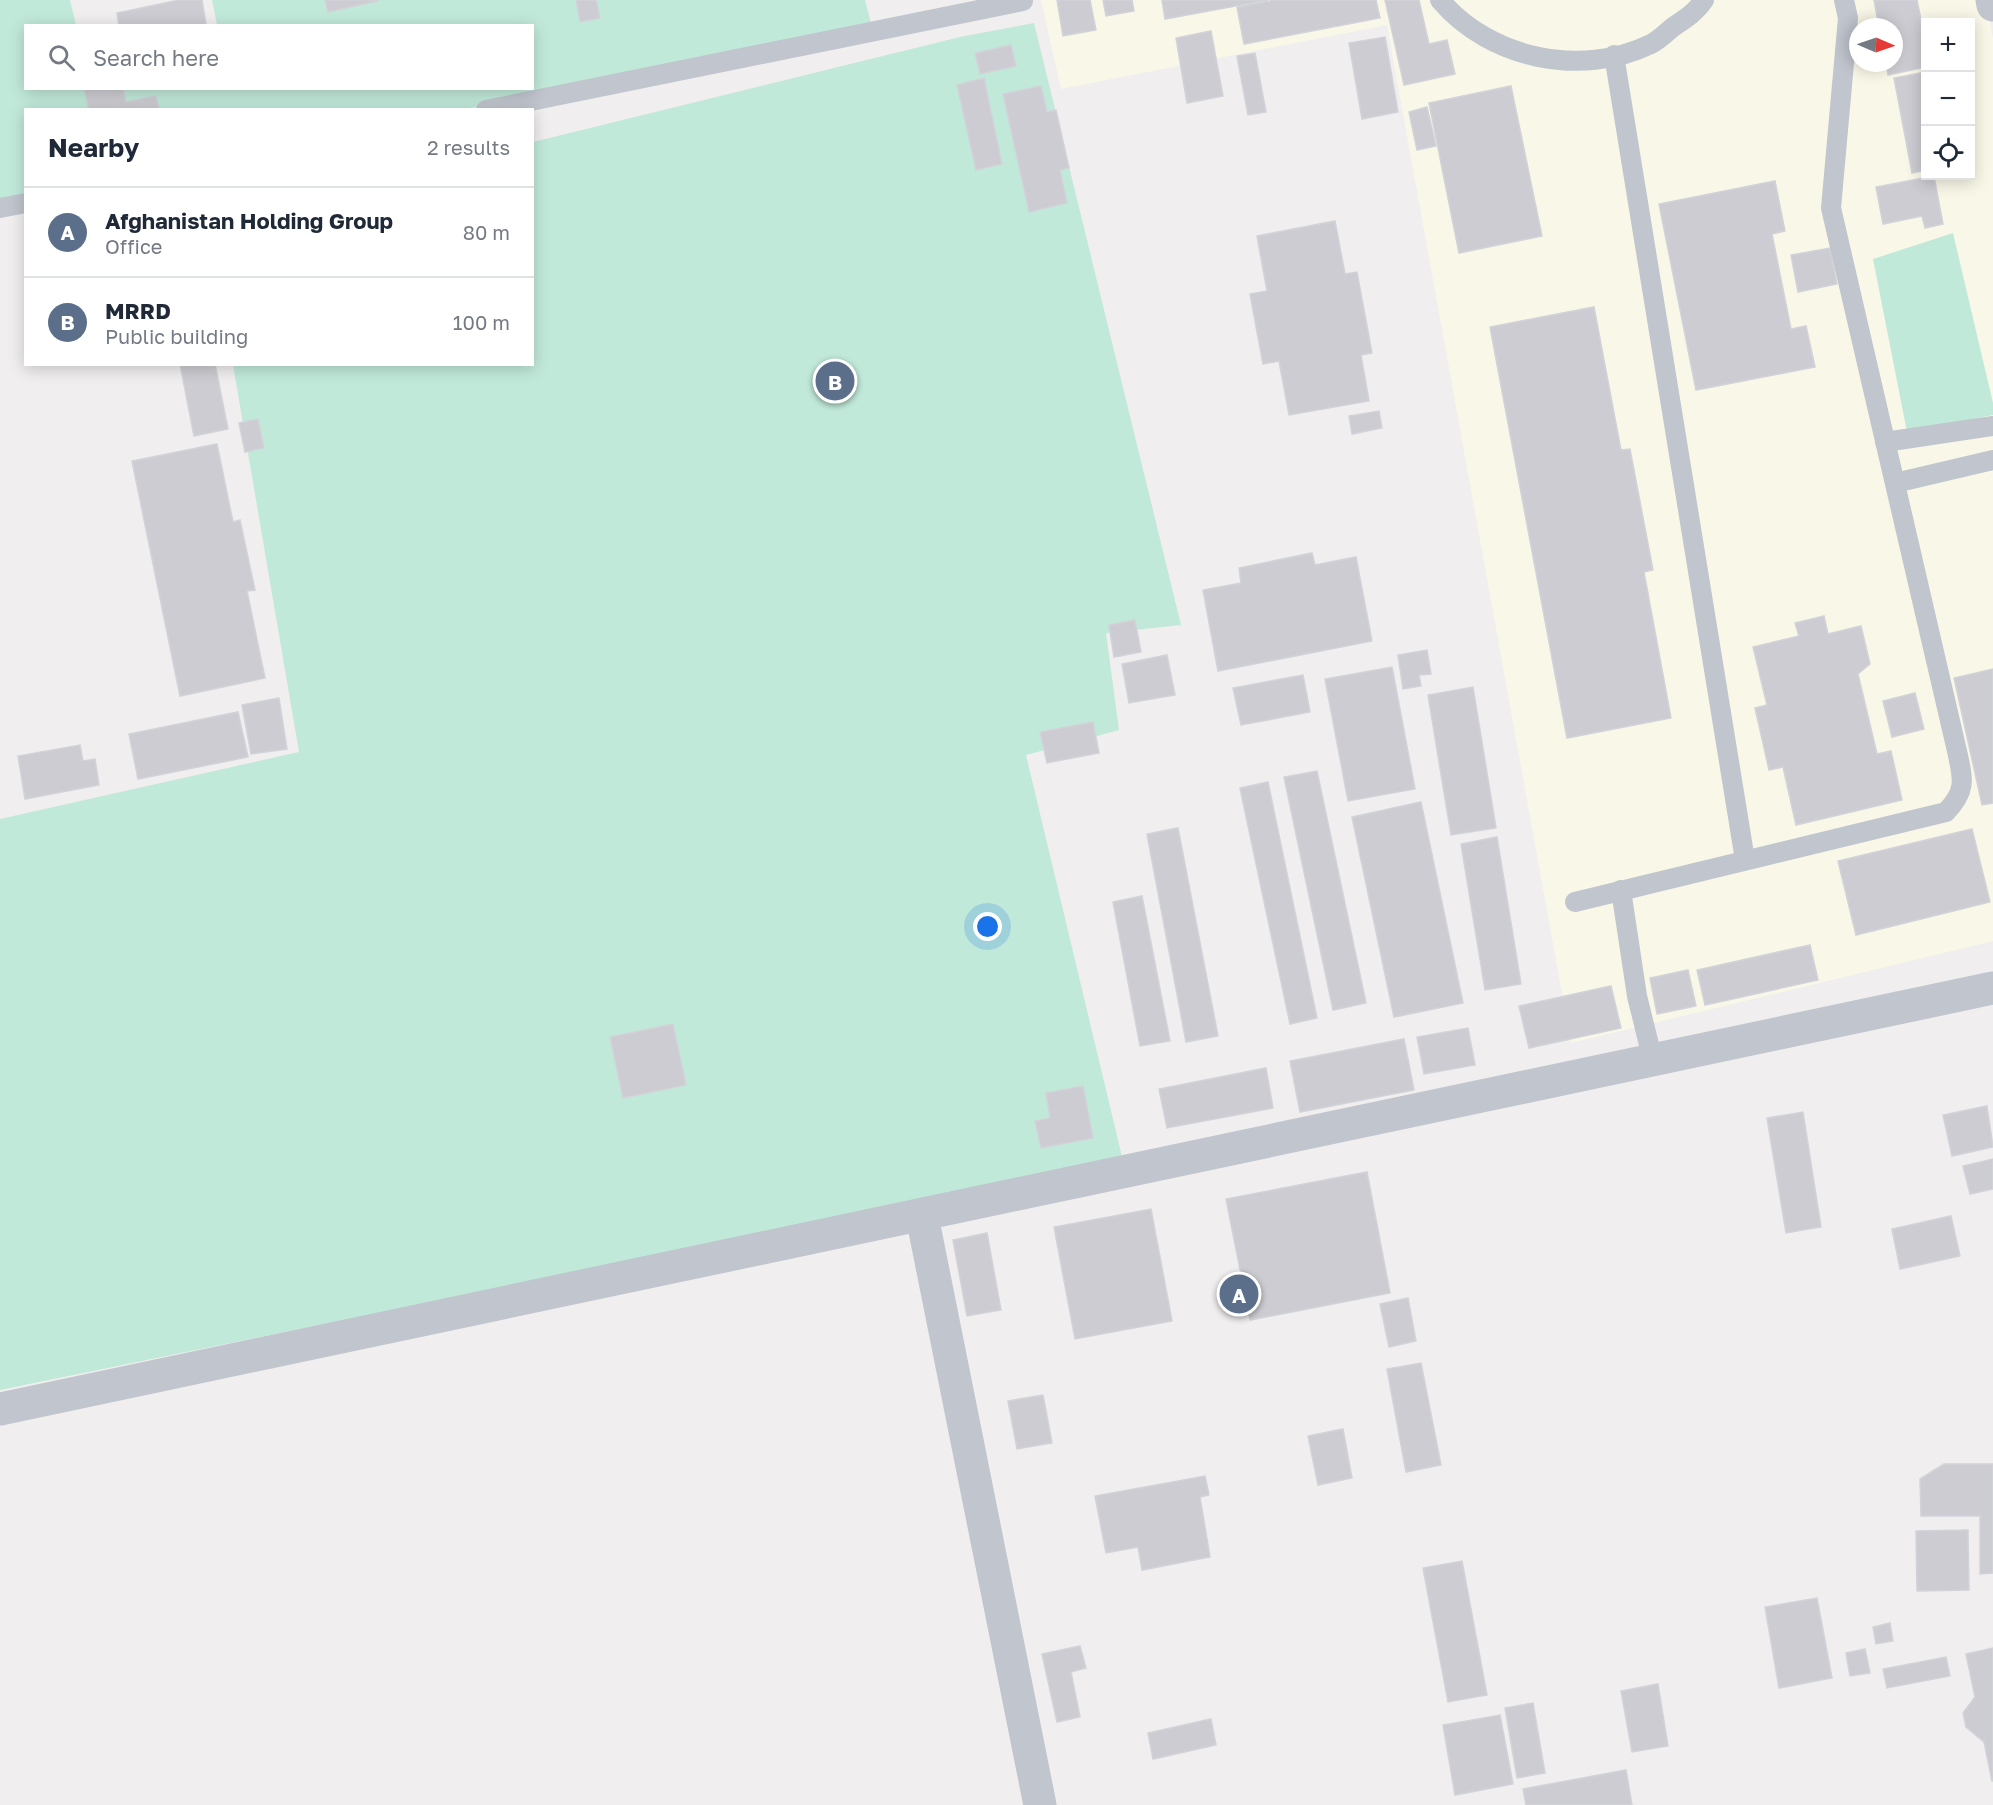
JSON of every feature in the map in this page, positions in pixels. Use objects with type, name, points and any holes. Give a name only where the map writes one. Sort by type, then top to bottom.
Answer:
[{"type":"street","points":[[1992,0],[1993,5]]},
{"type":"street","points":[[0,1409],[1993,988]]},
{"type":"street","points":[[922,1216],[1040,1805]]},
{"type":"lane","points":[[1440,0],[1485,39],[1539,59],[1596,60],[1651,44],[1697,9],[1704,0]]},
{"type":"lane","points":[[1575,902],[1946,812],[1959,798],[1963,779],[1957,751],[1831,208],[1848,18],[1844,0]]},
{"type":"lane","points":[[496,108],[1023,1]]},
{"type":"lane","points":[[1614,56],[1745,860]]},
{"type":"lane","points":[[0,208],[24,203]]},
{"type":"lane","points":[[1885,442],[1993,426]]},
{"type":"lane","points":[[1895,483],[1993,460]]},
{"type":"lane","points":[[1621,890],[1637,996],[1653,1061]]},
{"type":"shaded area","points":[[1041,0],[1986,0],[1993,39],[1993,941],[1571,1043],[1387,25],[1061,89]]},
{"type":"green space","points":[[0,0],[70,0],[76,24],[24,24],[24,90],[534,90],[534,24],[217,24],[212,0],[865,0],[871,23],[470,108],[24,108],[24,193],[0,199]]},
{"type":"green space","points":[[1034,23],[1181,625],[1106,633],[1119,730],[1026,755],[1129,1186],[481,1292],[0,1390],[0,819],[299,752],[233,366],[534,366],[534,142],[960,37]]},
{"type":"green space","points":[[1953,233],[1993,403],[1993,415],[1907,432],[1873,259]]},
{"type":"building","points":[[179,0],[202,0],[206,24],[119,24],[117,13]]},
{"type":"building","points":[[325,0],[378,0],[378,1],[328,12]]},
{"type":"building","points":[[576,0],[596,0],[600,18],[580,22]]},
{"type":"building","points":[[1057,0],[1090,0],[1096,30],[1063,36]]},
{"type":"building","points":[[1103,0],[1132,0],[1134,11],[1106,16]]},
{"type":"building","points":[[1162,0],[1268,0],[1165,19]]},
{"type":"building","points":[[1275,0],[1376,0],[1380,18],[1244,44],[1237,7]]},
{"type":"building","points":[[1385,0],[1419,0],[1429,44],[1447,40],[1455,74],[1404,85]]},
{"type":"building","points":[[1874,0],[1917,0],[1921,19],[1921,68],[1903,72],[1903,18],[1877,18]]},
{"type":"building","points":[[1211,31],[1223,96],[1187,103],[1176,38]]},
{"type":"building","points":[[1385,37],[1398,112],[1362,119],[1349,43]]},
{"type":"building","points":[[1011,45],[1016,66],[980,74],[975,53]]},
{"type":"building","points":[[1255,53],[1266,112],[1248,115],[1237,56]]},
{"type":"building","points":[[1921,73],[1921,171],[1912,173],[1894,78]]},
{"type":"building","points":[[984,78],[1002,164],[976,170],[957,85]]},
{"type":"building","points":[[1041,86],[1047,112],[1056,110],[1069,168],[1060,170],[1067,203],[1029,212],[1003,94]]},
{"type":"building","points":[[1511,86],[1542,236],[1459,253],[1429,103]]},
{"type":"building","points":[[84,90],[123,90],[126,102],[156,96],[159,108],[89,108]]},
{"type":"building","points":[[1427,107],[1436,146],[1417,150],[1409,112]]},
{"type":"building","points":[[1921,178],[1935,180],[1943,224],[1925,228],[1922,216],[1883,224],[1876,187]]},
{"type":"building","points":[[1775,181],[1785,231],[1772,234],[1791,329],[1806,326],[1815,367],[1696,390],[1659,204]]},
{"type":"building","points":[[1335,221],[1345,274],[1357,272],[1372,353],[1361,355],[1369,401],[1289,415],[1279,361],[1263,364],[1250,294],[1267,291],[1257,236]]},
{"type":"building","points":[[1830,248],[1837,284],[1798,292],[1791,255]]},
{"type":"building","points":[[1594,307],[1621,450],[1630,449],[1653,570],[1644,572],[1671,718],[1567,738],[1490,327]]},
{"type":"building","points":[[180,366],[215,366],[228,429],[194,436]]},
{"type":"building","points":[[1379,411],[1382,428],[1352,434],[1349,416]]},
{"type":"building","points":[[258,419],[264,448],[245,452],[239,423]]},
{"type":"building","points":[[217,444],[233,522],[240,520],[255,590],[247,591],[265,678],[180,696],[132,461]]},
{"type":"building","points":[[1312,553],[1315,565],[1356,557],[1372,641],[1218,671],[1203,590],[1241,583],[1239,568]]},
{"type":"building","points":[[1824,616],[1828,634],[1861,626],[1870,664],[1858,674],[1877,754],[1891,751],[1902,800],[1796,825],[1783,767],[1769,770],[1755,708],[1767,705],[1753,647],[1799,636],[1795,623]]},
{"type":"building","points":[[1135,620],[1141,652],[1114,657],[1109,625]]},
{"type":"building","points":[[1427,650],[1431,674],[1419,675],[1421,686],[1403,689],[1398,655]]},
{"type":"building","points":[[1167,655],[1175,695],[1129,703],[1122,664]]},
{"type":"building","points":[[1392,667],[1415,789],[1348,801],[1325,679]]},
{"type":"building","points":[[1993,669],[1993,803],[1982,805],[1954,678]]},
{"type":"building","points":[[1303,675],[1310,712],[1241,725],[1233,688]]},
{"type":"building","points":[[1473,687],[1496,828],[1451,835],[1428,695]]},
{"type":"building","points":[[1915,693],[1924,729],[1892,737],[1883,701]]},
{"type":"building","points":[[279,698],[287,749],[251,754],[242,705]]},
{"type":"building","points":[[238,712],[248,757],[138,779],[129,734]]},
{"type":"building","points":[[1093,722],[1099,753],[1047,763],[1040,732]]},
{"type":"building","points":[[80,745],[83,761],[95,759],[99,785],[25,799],[18,756]]},
{"type":"building","points":[[1317,771],[1366,1003],[1333,1010],[1284,777]]},
{"type":"building","points":[[1268,782],[1317,1018],[1290,1024],[1240,788]]},
{"type":"building","points":[[1421,802],[1463,1003],[1394,1017],[1352,817]]},
{"type":"building","points":[[1178,828],[1218,1036],[1186,1042],[1147,834]]},
{"type":"building","points":[[1972,829],[1990,902],[1856,935],[1838,861]]},
{"type":"building","points":[[1497,837],[1521,984],[1485,990],[1461,844]]},
{"type":"building","points":[[1142,896],[1170,1041],[1140,1046],[1113,902]]},
{"type":"building","points":[[1810,945],[1818,980],[1705,1005],[1697,970]]},
{"type":"building","points":[[1688,970],[1696,1006],[1657,1014],[1650,978]]},
{"type":"building","points":[[1611,986],[1621,1028],[1529,1048],[1519,1006]]},
{"type":"building","points":[[673,1024],[686,1085],[623,1098],[610,1037]]},
{"type":"building","points":[[1468,1028],[1475,1065],[1424,1074],[1417,1037]]},
{"type":"building","points":[[1404,1039],[1414,1090],[1300,1112],[1290,1061]]},
{"type":"building","points":[[1266,1068],[1273,1108],[1167,1128],[1159,1089]]},
{"type":"building","points":[[1083,1086],[1093,1138],[1041,1148],[1035,1121],[1050,1118],[1046,1093]]},
{"type":"building","points":[[1987,1106],[1993,1147],[1952,1156],[1943,1115]]},
{"type":"building","points":[[1803,1112],[1821,1227],[1786,1233],[1767,1118]]},
{"type":"building","points":[[1993,1159],[1993,1189],[1970,1194],[1963,1166]]},
{"type":"building","points":[[1367,1172],[1390,1293],[1250,1320],[1226,1199]]},
{"type":"building","points":[[1151,1209],[1172,1321],[1075,1339],[1054,1227]]},
{"type":"building","points":[[1951,1216],[1960,1256],[1900,1269],[1892,1229]]},
{"type":"building","points":[[987,1233],[1001,1310],[967,1316],[953,1240]]},
{"type":"building","points":[[1408,1298],[1416,1341],[1389,1347],[1380,1304]]},
{"type":"building","points":[[1421,1363],[1441,1465],[1406,1472],[1387,1369]]},
{"type":"building","points":[[1043,1395],[1052,1443],[1017,1449],[1008,1401]]},
{"type":"building","points":[[1343,1429],[1352,1478],[1318,1485],[1308,1436]]},
{"type":"building","points":[[1944,1464],[1993,1464],[1993,1573],[1980,1574],[1980,1516],[1921,1516],[1920,1479]]},
{"type":"building","points":[[1205,1476],[1209,1495],[1200,1497],[1210,1557],[1142,1570],[1138,1547],[1106,1553],[1095,1496]]},
{"type":"building","points":[[1968,1530],[1969,1590],[1917,1591],[1916,1531]]},
{"type":"building","points":[[1462,1561],[1487,1695],[1448,1702],[1423,1568]]},
{"type":"building","points":[[1817,1598],[1832,1678],[1779,1688],[1765,1607]]},
{"type":"building","points":[[1890,1623],[1893,1641],[1876,1644],[1873,1627]]},
{"type":"building","points":[[1080,1646],[1086,1668],[1071,1672],[1080,1717],[1057,1722],[1042,1654]]},
{"type":"building","points":[[1993,1648],[1992,1781],[1984,1742],[1966,1727],[1963,1713],[1975,1697],[1966,1654]]},
{"type":"building","points":[[1865,1649],[1870,1673],[1850,1676],[1846,1653]]},
{"type":"building","points":[[1946,1657],[1950,1676],[1887,1688],[1883,1669]]},
{"type":"building","points":[[1658,1684],[1668,1746],[1632,1752],[1621,1691]]},
{"type":"building","points":[[1533,1703],[1545,1773],[1517,1778],[1505,1708]]},
{"type":"building","points":[[1500,1715],[1513,1784],[1455,1795],[1443,1725]]},
{"type":"building","points":[[1211,1719],[1216,1745],[1153,1759],[1148,1733]]},
{"type":"building","points":[[1626,1770],[1632,1805],[1526,1805],[1523,1789]]},
{"type":"place","name":"MRRD","points":[[835,381]]},
{"type":"place","name":"Afghanistan Holding Group","points":[[1239,1294]]}]
